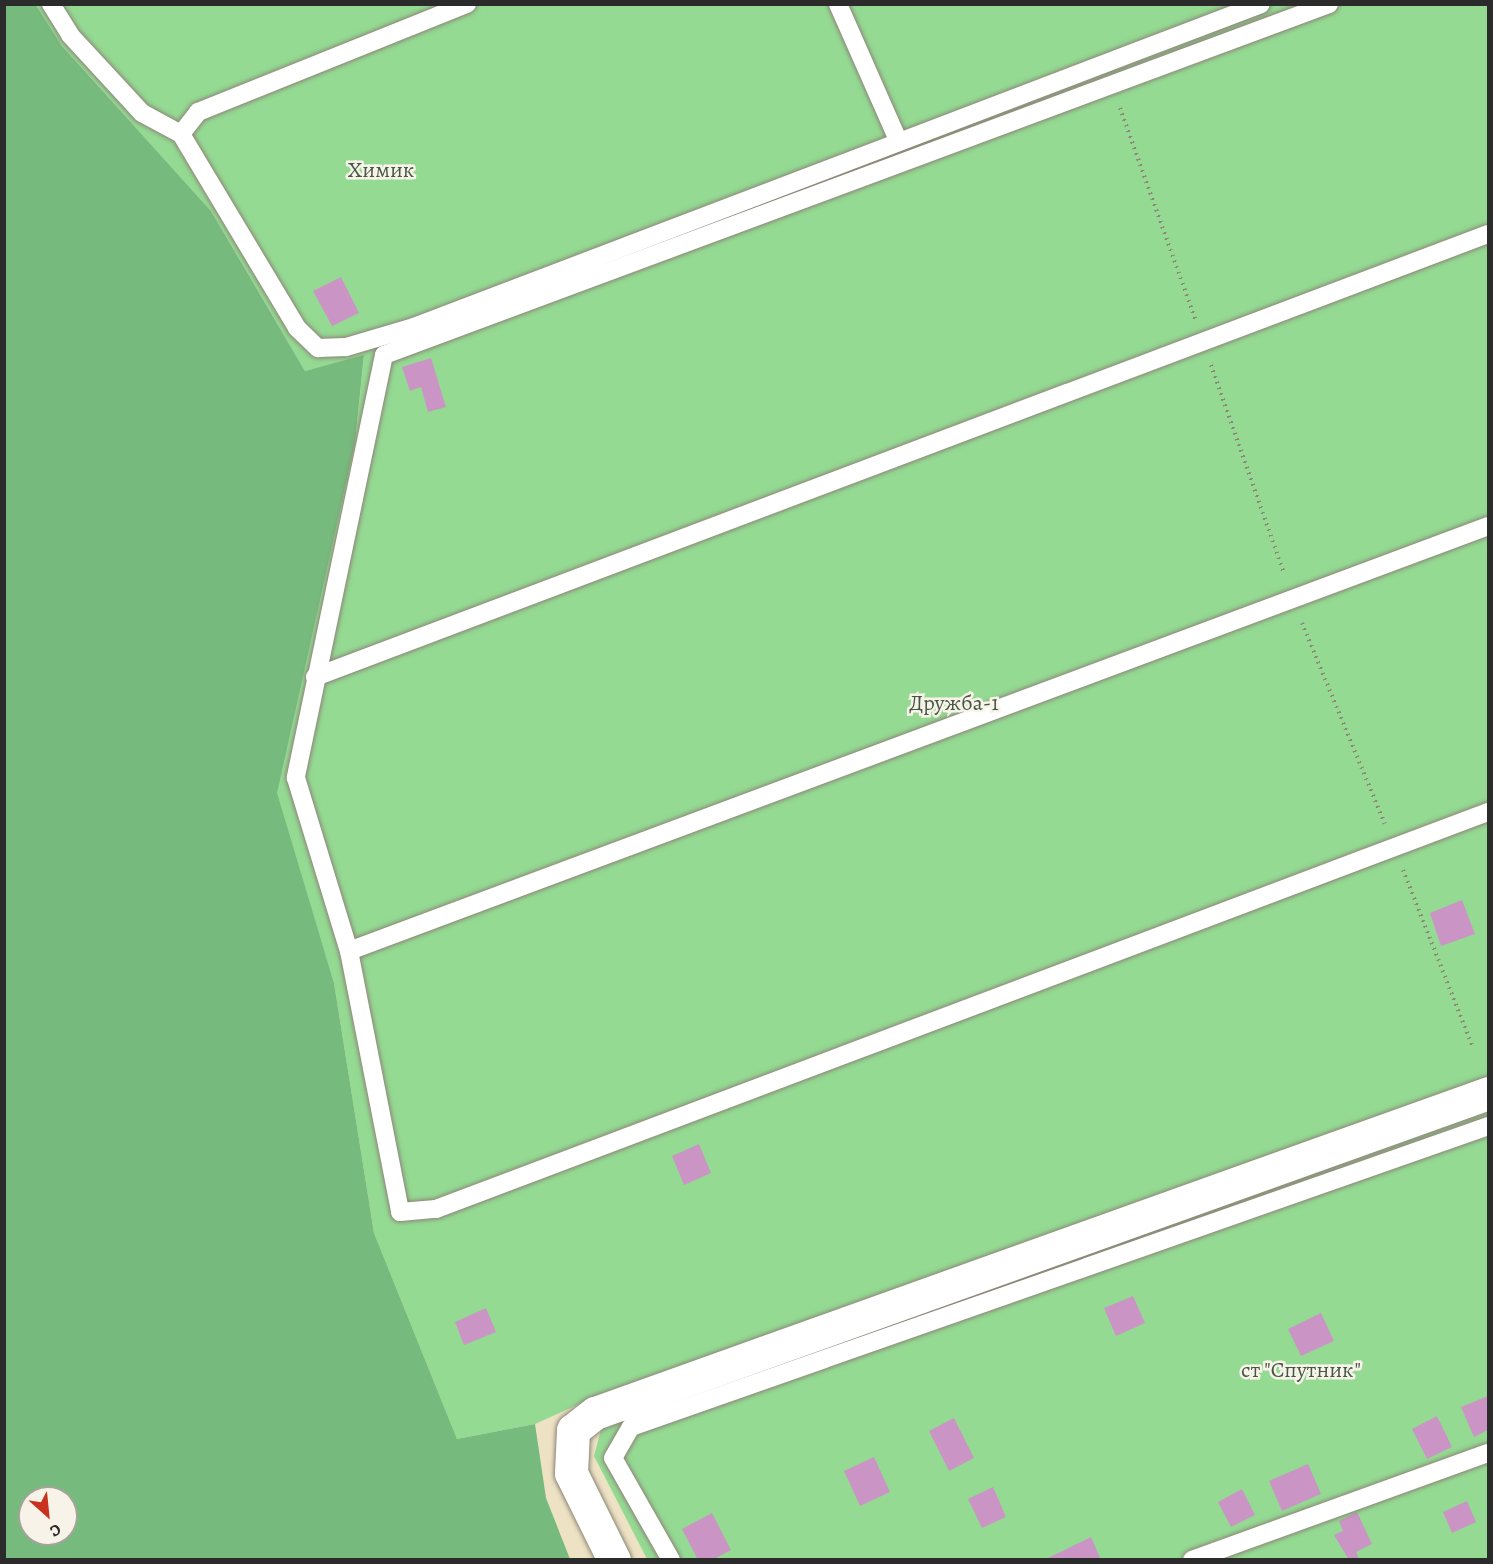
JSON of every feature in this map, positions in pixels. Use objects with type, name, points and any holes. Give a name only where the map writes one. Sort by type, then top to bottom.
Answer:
[{"type":"street","points":[[614,1560],[571,1473],[573,1430],[595,1413],[1488,1093]]},
{"type":"lane","points":[[51,4],[70,35],[142,113],[181,134],[297,328],[318,348],[346,347],[414,327],[898,140],[1261,4]]},
{"type":"lane","points":[[181,134],[198,112],[467,4]]},
{"type":"lane","points":[[838,4],[898,140]]},
{"type":"lane","points":[[1329,4],[384,355],[315,677],[296,778],[349,951],[400,1212],[436,1209],[1488,812]]},
{"type":"lane","points":[[315,677],[1488,234]]},
{"type":"lane","points":[[349,951],[1488,526]]},
{"type":"lane","points":[[671,1560],[613,1458],[631,1427],[1488,1126]]},
{"type":"lane","points":[[1192,1560],[1488,1453]]},
{"type":"path","points":[[1112,85],[1292,599],[1395,848],[1473,1048]]},
{"type":"green space","points":[[35,4],[62,46],[211,211],[305,371],[364,355],[355,443],[277,793],[334,983],[374,1233],[457,1439],[535,1424],[546,1498],[570,1559],[5,1559],[4,5]]},
{"type":"green space","name":"Дружба-1","points":[[35,5],[1488,5],[1488,1079],[586,1401],[535,1424],[457,1439],[374,1233],[334,983],[276,793],[355,443],[364,356],[305,371],[211,211],[62,46]]},
{"type":"green space","name":"ст \"Спутник\"","points":[[1488,1107],[1488,1559],[647,1559],[594,1456],[602,1426]]},
{"type":"building","points":[[341,277],[359,313],[332,326],[313,291]]},
{"type":"building","points":[[431,358],[446,407],[428,412],[421,387],[410,391],[402,367]]},
{"type":"building","points":[[1462,900],[1475,934],[1441,946],[1430,913]]},
{"type":"building","points":[[699,1144],[711,1173],[684,1185],[672,1156]]},
{"type":"building","points":[[1133,1296],[1145,1323],[1116,1336],[1104,1308]]},
{"type":"building","points":[[486,1308],[496,1332],[464,1345],[455,1322]]},
{"type":"building","points":[[1321,1313],[1334,1341],[1301,1356],[1288,1329]]},
{"type":"building","points":[[1488,1396],[1488,1430],[1474,1437],[1461,1407]]},
{"type":"building","points":[[1437,1416],[1452,1447],[1427,1459],[1412,1429]]},
{"type":"building","points":[[954,1418],[974,1458],[949,1471],[929,1431]]},
{"type":"building","points":[[874,1457],[890,1492],[860,1506],[844,1471]]},
{"type":"building","points":[[1308,1464],[1321,1494],[1282,1511],[1269,1481]]},
{"type":"building","points":[[993,1487],[1006,1517],[982,1528],[968,1499]]},
{"type":"building","points":[[1242,1489],[1255,1515],[1231,1527],[1218,1502]]},
{"type":"building","points":[[1467,1501],[1476,1522],[1452,1533],[1443,1512]]},
{"type":"building","points":[[1357,1512],[1372,1544],[1356,1552],[1359,1559],[1349,1560],[1334,1535],[1343,1531],[1339,1521]]},
{"type":"building","points":[[712,1513],[731,1550],[712,1560],[698,1560],[682,1529]]},
{"type":"building","points":[[1091,1537],[1101,1560],[1049,1560],[1048,1558]]},
{"type":"park label","name":"Химик","points":[[381,171]]}]
